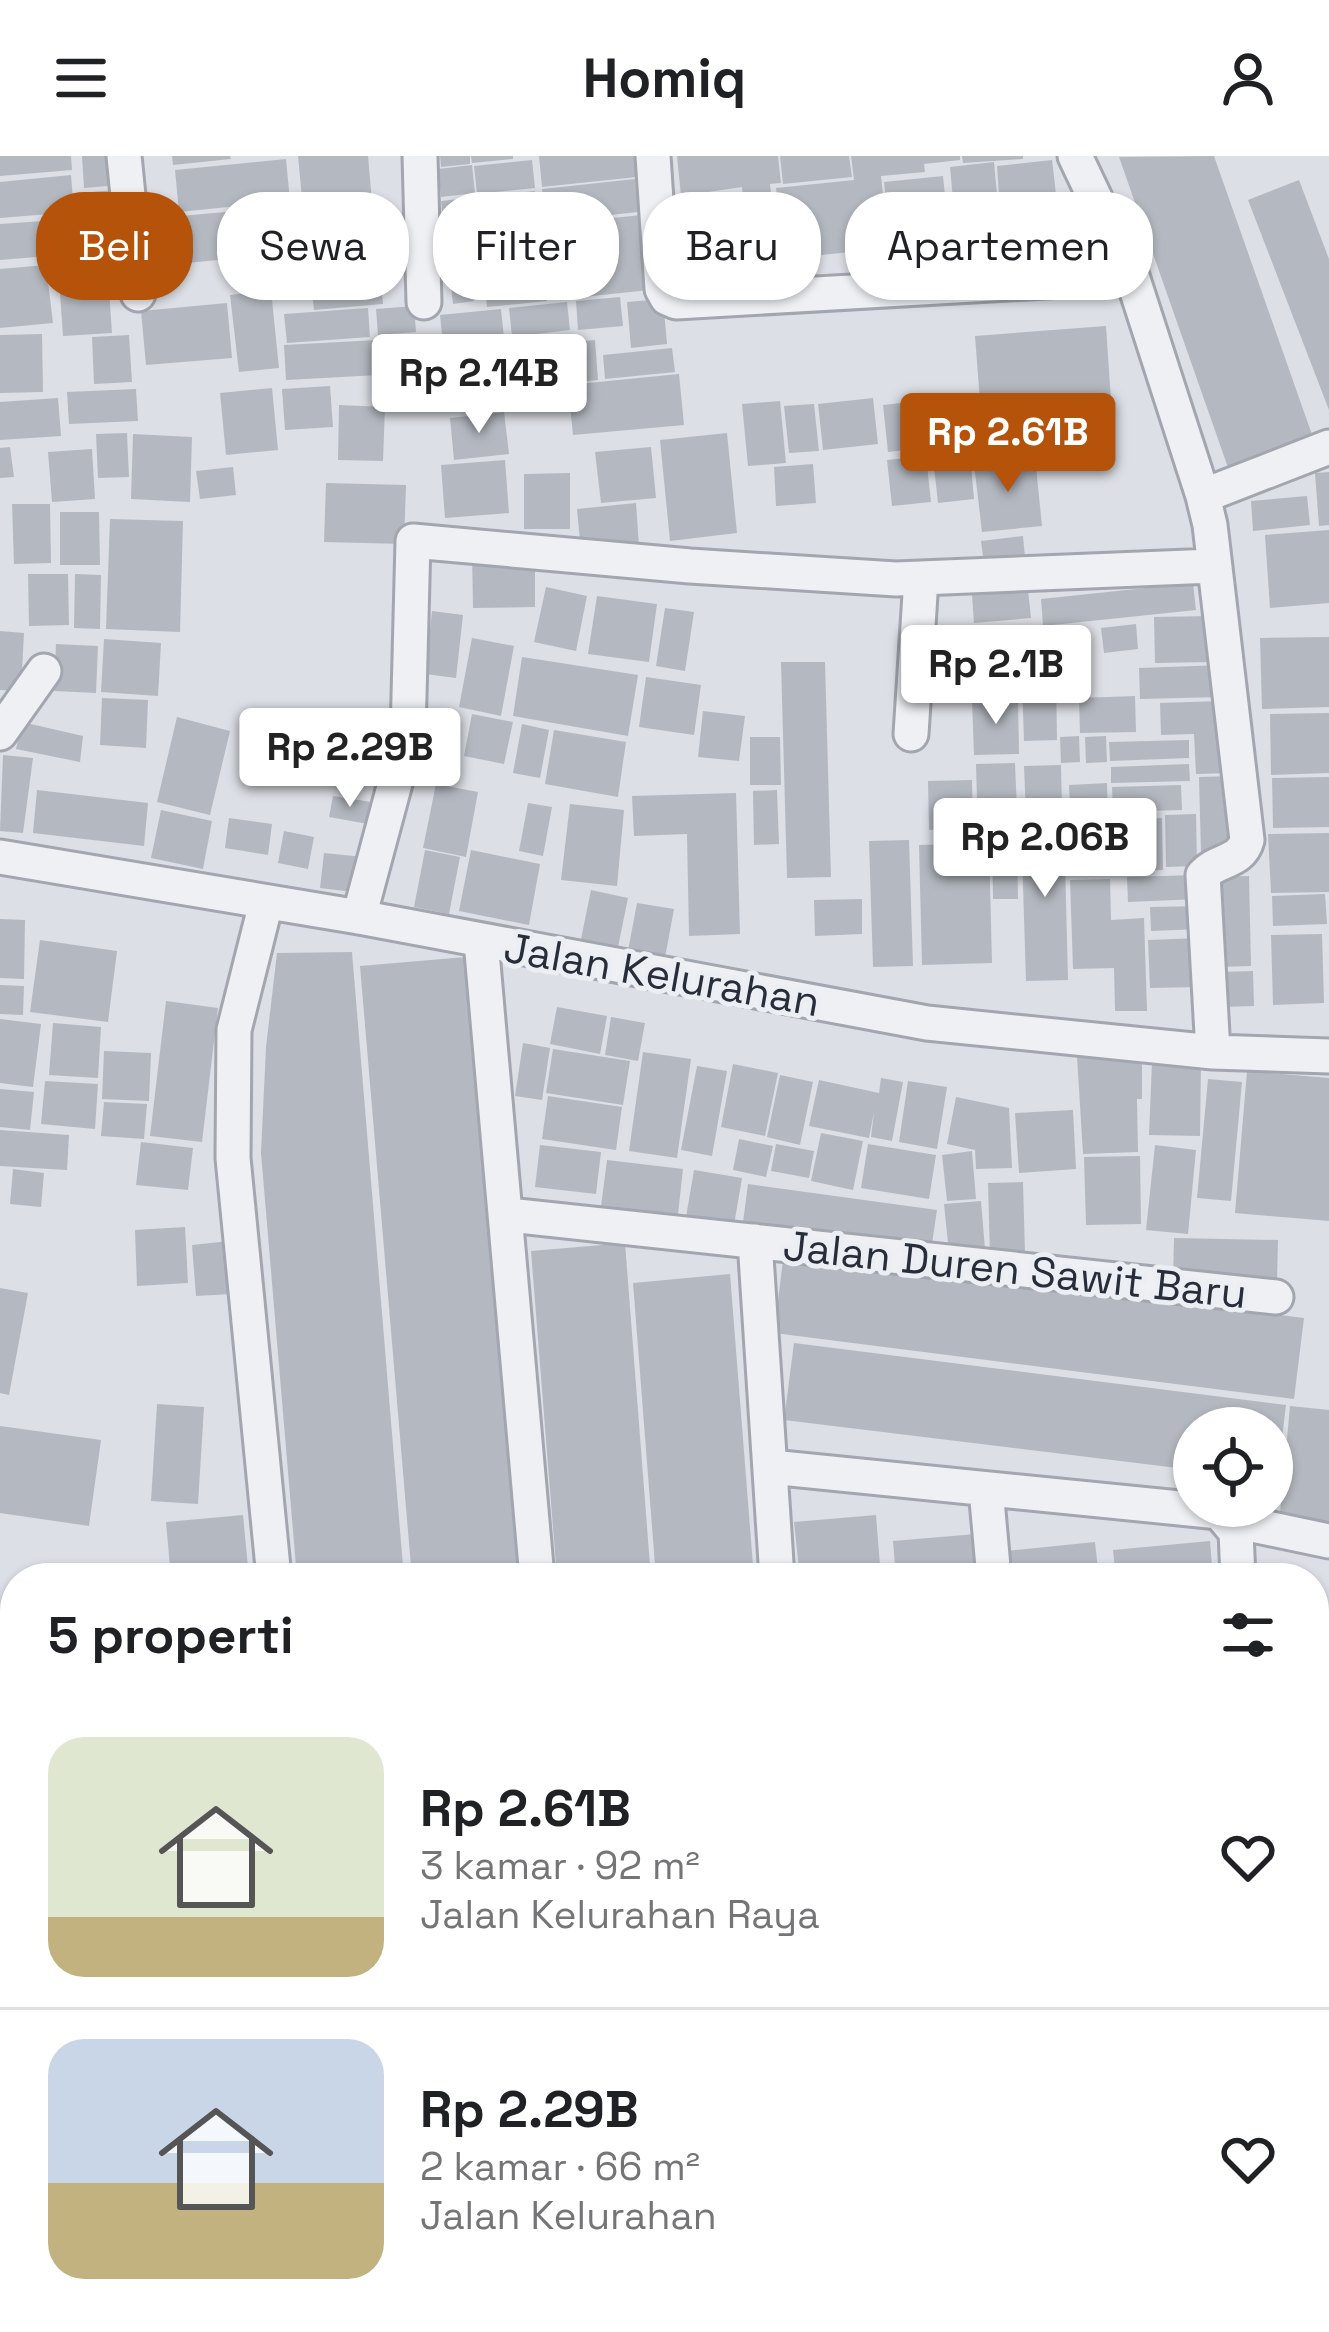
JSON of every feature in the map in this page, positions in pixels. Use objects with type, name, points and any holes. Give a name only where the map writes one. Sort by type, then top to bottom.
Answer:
[{"type":"street","points":[[124,156],[128,192]]},
{"type":"street","points":[[420,156],[424,302]]},
{"type":"street","points":[[653,156],[662,289],[667,298],[676,302],[845,292]]},
{"type":"street","points":[[1076,156],[1093,192]]},
{"type":"street","points":[[1140,300],[1203,496],[1247,840],[1238,856],[1210,867],[1203,875],[1213,1052]]},
{"type":"street","points":[[1203,496],[1329,447]]},
{"type":"street","points":[[359,916],[408,735],[412,541],[690,566],[921,579],[1213,566]]},
{"type":"street","points":[[911,734],[921,579]]},
{"type":"street","points":[[0,733],[44,671]]},
{"type":"street","name":"Jalan Kelurahan","points":[[0,857],[359,916],[927,1023],[1213,1052],[1329,1056]]},
{"type":"street","points":[[266,903],[234,1030],[233,1158],[273,1563]]},
{"type":"street","points":[[481,941],[535,1563]]},
{"type":"street","name":"Jalan Duren Sawit Baru","points":[[508,1215],[1276,1297]]},
{"type":"street","name":"Jalan Duren Sawit Baru","points":[[755,1241],[776,1563]]},
{"type":"street","points":[[771,1467],[1173,1508]]},
{"type":"street","points":[[986,1490],[993,1563]]},
{"type":"street","points":[[1233,1527],[1237,1563]]},
{"type":"street","points":[[1264,1527],[1329,1540]]},
{"type":"building","points":[[0,156],[71,156],[72,170],[0,176]]},
{"type":"building","points":[[82,156],[117,156],[120,185],[84,188]]},
{"type":"building","points":[[172,156],[230,156],[231,159],[173,165]]},
{"type":"building","points":[[298,156],[368,156],[371,192],[301,192]]},
{"type":"building","points":[[440,156],[470,156],[470,164],[441,167]]},
{"type":"building","points":[[471,156],[513,156],[513,159],[472,163]]},
{"type":"building","points":[[539,156],[634,156],[637,177],[542,187]]},
{"type":"building","points":[[677,156],[778,156],[781,183],[770,184],[771,192],[742,192],[742,187],[681,192]]},
{"type":"building","points":[[780,156],[849,156],[852,177],[783,184]]},
{"type":"building","points":[[851,156],[960,156],[960,160],[924,164],[925,172],[881,176],[883,192],[845,192],[845,253],[821,255],[821,192],[776,192],[776,188],[854,180]]},
{"type":"building","points":[[962,156],[1023,156],[1023,159],[963,163]]},
{"type":"building","points":[[1214,156],[1316,446],[1231,476],[1153,254],[1153,192],[1131,192],[1119,157]]},
{"type":"building","points":[[286,159],[289,192],[217,192],[217,208],[193,211],[193,192],[177,192],[175,170]]},
{"type":"building","points":[[532,160],[535,188],[477,192],[474,166]]},
{"type":"building","points":[[1052,160],[1056,192],[999,192],[997,166]]},
{"type":"building","points":[[994,162],[997,192],[952,192],[950,167]]},
{"type":"building","points":[[472,165],[475,192],[440,192],[438,169]]},
{"type":"building","points":[[71,175],[72,192],[36,192],[36,215],[0,218],[0,182]]},
{"type":"building","points":[[943,176],[945,192],[885,192],[884,182]]},
{"type":"building","points":[[635,179],[638,212],[619,214],[619,192],[542,189]]},
{"type":"building","points":[[1299,180],[1329,259],[1329,410],[1248,200]]},
{"type":"building","points":[[217,213],[217,260],[193,262],[193,215]]},
{"type":"building","points":[[641,215],[643,291],[619,293],[619,217]]},
{"type":"building","points":[[36,222],[36,257],[0,260],[0,224]]},
{"type":"building","points":[[36,266],[36,300],[50,300],[53,323],[0,328],[0,269]]},
{"type":"building","points":[[619,297],[623,326],[578,330],[576,301]]},
{"type":"building","points":[[60,300],[110,300],[112,333],[63,336]]},
{"type":"building","points":[[231,300],[272,300],[279,368],[239,372]]},
{"type":"building","points":[[313,300],[383,300],[383,304],[314,310]]},
{"type":"building","points":[[486,300],[547,300],[547,301],[487,307]]},
{"type":"building","points":[[663,300],[667,344],[631,348],[627,302]]},
{"type":"building","points":[[567,302],[570,330],[512,337],[509,308]]},
{"type":"building","points":[[227,303],[232,358],[146,365],[141,311]]},
{"type":"building","points":[[414,306],[416,332],[378,335],[376,309]]},
{"type":"building","points":[[368,308],[370,337],[287,343],[284,314]]},
{"type":"building","points":[[501,309],[506,357],[445,363],[440,315]]},
{"type":"building","points":[[1106,326],[1114,445],[984,454],[975,336]]},
{"type":"building","points":[[42,334],[43,392],[0,393],[0,335]]},
{"type":"building","points":[[129,335],[132,382],[94,384],[92,337]]},
{"type":"building","points":[[417,336],[419,358],[383,362],[381,339]]},
{"type":"building","points":[[556,337],[560,372],[522,377],[517,342]]},
{"type":"building","points":[[377,340],[379,375],[286,380],[284,345]]},
{"type":"building","points":[[595,340],[598,380],[566,383],[563,343]]},
{"type":"building","points":[[672,348],[675,372],[605,379],[603,355]]},
{"type":"building","points":[[499,361],[503,404],[446,410],[441,367]]},
{"type":"building","points":[[414,362],[416,396],[384,398],[381,365]]},
{"type":"building","points":[[679,374],[684,425],[573,435],[568,385]]},
{"type":"building","points":[[330,386],[333,427],[285,430],[282,389]]},
{"type":"building","points":[[272,388],[278,450],[226,455],[220,393]]},
{"type":"building","points":[[136,389],[138,421],[69,424],[67,392]]},
{"type":"building","points":[[58,398],[61,436],[0,440],[0,402]]},
{"type":"building","points":[[873,398],[878,444],[823,450],[818,404]]},
{"type":"building","points":[[780,401],[786,463],[748,466],[742,404]]},
{"type":"building","points":[[918,401],[923,448],[888,452],[883,405]]},
{"type":"building","points":[[814,404],[819,451],[789,453],[784,406]]},
{"type":"building","points":[[339,405],[385,407],[383,461],[338,460]]},
{"type":"building","points":[[504,412],[509,454],[454,460],[450,418]]},
{"type":"building","points":[[127,433],[129,477],[98,478],[96,434]]},
{"type":"building","points":[[727,433],[737,533],[670,541],[660,440]]},
{"type":"building","points":[[133,434],[192,437],[190,502],[131,499]]},
{"type":"building","points":[[10,447],[14,477],[0,478],[0,448]]},
{"type":"building","points":[[651,447],[656,498],[601,503],[595,452]]},
{"type":"building","points":[[92,449],[95,499],[52,502],[48,452]]},
{"type":"building","points":[[970,454],[974,499],[938,503],[933,458]]},
{"type":"building","points":[[926,456],[931,502],[892,506],[887,460]]},
{"type":"building","points":[[1035,457],[1042,526],[982,532],[974,464]]},
{"type":"building","points":[[505,460],[509,513],[445,518],[441,465]]},
{"type":"building","points":[[813,464],[816,503],[776,506],[774,467]]},
{"type":"building","points":[[233,467],[236,495],[200,499],[196,471]]},
{"type":"building","points":[[1329,472],[1329,525],[1319,526],[1315,473]]},
{"type":"building","points":[[570,473],[570,529],[524,529],[524,474]]},
{"type":"building","points":[[326,483],[406,485],[404,544],[324,542]]},
{"type":"building","points":[[1307,496],[1310,525],[1253,531],[1251,501]]},
{"type":"building","points":[[636,503],[639,546],[581,552],[577,509]]},
{"type":"building","points":[[12,504],[50,504],[51,563],[14,564]]},
{"type":"building","points":[[60,512],[99,512],[100,565],[60,565]]},
{"type":"building","points":[[110,519],[183,521],[180,632],[106,629]]},
{"type":"building","points":[[1329,530],[1329,603],[1270,608],[1265,535]]},
{"type":"building","points":[[1023,536],[1026,568],[985,572],[981,541]]},
{"type":"building","points":[[472,553],[535,553],[535,607],[473,608]]},
{"type":"building","points":[[28,574],[68,574],[69,625],[29,626]]},
{"type":"building","points":[[75,574],[101,575],[100,629],[74,628]]},
{"type":"building","points":[[1193,583],[1196,610],[1043,626],[1041,599]]},
{"type":"building","points":[[546,587],[587,596],[576,651],[534,642]]},
{"type":"building","points":[[1028,590],[1031,618],[974,623],[972,595]]},
{"type":"building","points":[[597,596],[657,604],[649,662],[588,654]]},
{"type":"building","points":[[665,608],[694,612],[685,671],[656,666]]},
{"type":"building","points":[[432,611],[463,615],[456,678],[425,674]]},
{"type":"building","points":[[1213,616],[1213,662],[1155,663],[1154,617]]},
{"type":"building","points":[[1136,624],[1138,649],[1104,653],[1101,628]]},
{"type":"building","points":[[0,631],[24,633],[21,691],[0,690]]},
{"type":"building","points":[[1041,631],[1042,656],[969,658],[969,633]]},
{"type":"building","points":[[1329,637],[1329,707],[1262,709],[1260,638]]},
{"type":"building","points":[[472,638],[514,646],[501,716],[459,707]]},
{"type":"building","points":[[104,639],[161,643],[158,696],[101,692]]},
{"type":"building","points":[[56,644],[98,646],[96,693],[54,691]]},
{"type":"building","points":[[522,657],[638,675],[628,736],[513,716]]},
{"type":"building","points":[[781,662],[825,662],[831,877],[787,878]]},
{"type":"building","points":[[1016,665],[1017,693],[980,694],[979,667]]},
{"type":"building","points":[[1222,665],[1223,697],[1140,699],[1139,668]]},
{"type":"building","points":[[646,677],[701,685],[694,735],[639,727]]},
{"type":"building","points":[[1056,679],[1057,740],[1024,741],[1022,680]]},
{"type":"building","points":[[1135,696],[1136,732],[1080,733],[1079,698]]},
{"type":"building","points":[[102,698],[148,700],[146,748],[100,745]]},
{"type":"building","points":[[1018,699],[1019,754],[974,755],[972,700]]},
{"type":"building","points":[[1219,701],[1233,773],[1196,774],[1194,734],[1161,735],[1160,703]]},
{"type":"building","points":[[703,711],[745,716],[739,761],[698,757]]},
{"type":"building","points":[[1329,713],[1329,773],[1271,775],[1270,714]]},
{"type":"building","points":[[472,714],[513,722],[504,764],[464,756]]},
{"type":"building","points":[[177,717],[230,731],[210,815],[157,802]]},
{"type":"building","points":[[22,722],[83,736],[80,762],[16,749]]},
{"type":"building","points":[[522,724],[549,730],[540,778],[513,773]]},
{"type":"building","points":[[554,730],[626,742],[618,797],[545,784]]},
{"type":"building","points":[[1079,736],[1080,762],[1061,763],[1060,737]]},
{"type":"building","points":[[1106,736],[1107,762],[1086,763],[1085,737]]},
{"type":"building","points":[[750,737],[780,737],[781,785],[750,785]]},
{"type":"building","points":[[1189,740],[1189,758],[1110,761],[1109,742]]},
{"type":"building","points":[[3,755],[33,758],[23,833],[0,831]]},
{"type":"building","points":[[1015,763],[1018,836],[978,837],[976,764]]},
{"type":"building","points":[[1189,764],[1190,781],[1111,783],[1111,767]]},
{"type":"building","points":[[1061,765],[1062,812],[1026,814],[1024,766]]},
{"type":"building","points":[[1235,776],[1237,853],[1201,853],[1199,777]]},
{"type":"building","points":[[1329,777],[1329,827],[1273,828],[1272,778]]},
{"type":"building","points":[[972,780],[973,828],[929,830],[928,781]]},
{"type":"building","points":[[1107,783],[1108,824],[1071,825],[1069,785]]},
{"type":"building","points":[[436,784],[478,792],[466,857],[423,848]]},
{"type":"building","points":[[1181,785],[1182,810],[1113,812],[1112,787]]},
{"type":"building","points":[[37,790],[148,803],[144,846],[33,833]]},
{"type":"building","points":[[777,790],[779,844],[754,845],[753,791]]},
{"type":"building","points":[[736,793],[740,934],[689,936],[687,834],[634,836],[632,796]]},
{"type":"building","points":[[333,796],[371,802],[368,824],[329,817]]},
{"type":"building","points":[[528,803],[552,807],[543,856],[519,851]]},
{"type":"building","points":[[570,804],[624,810],[617,886],[561,880]]},
{"type":"building","points":[[161,810],[212,821],[203,869],[151,858]]},
{"type":"building","points":[[1196,814],[1197,866],[1166,867],[1165,815]]},
{"type":"building","points":[[229,818],[272,824],[268,855],[225,848]]},
{"type":"building","points":[[1162,818],[1163,870],[1127,871],[1126,820]]},
{"type":"building","points":[[1064,820],[1068,980],[1026,981],[1021,821]]},
{"type":"building","points":[[1117,828],[1118,871],[1073,872],[1072,830]]},
{"type":"building","points":[[284,831],[314,837],[308,869],[278,863]]},
{"type":"building","points":[[1329,833],[1329,892],[1271,893],[1268,834]]},
{"type":"building","points":[[909,840],[913,966],[873,967],[869,841]]},
{"type":"building","points":[[1017,841],[1018,899],[993,899],[992,842]]},
{"type":"building","points":[[989,843],[992,963],[922,965],[919,845]]},
{"type":"building","points":[[425,850],[460,857],[449,914],[414,907]]},
{"type":"building","points":[[471,850],[540,864],[529,925],[459,911]]},
{"type":"building","points":[[324,853],[364,857],[361,893],[320,888]]},
{"type":"building","points":[[1198,875],[1199,899],[1128,902],[1127,877]]},
{"type":"building","points":[[1249,876],[1251,966],[1218,967],[1215,877]]},
{"type":"building","points":[[1110,879],[1111,920],[1144,918],[1147,1011],[1115,1011],[1114,968],[1073,969],[1070,880]]},
{"type":"building","points":[[591,890],[628,898],[617,952],[580,944]]},
{"type":"building","points":[[1325,894],[1327,924],[1273,926],[1272,896]]},
{"type":"building","points":[[862,899],[862,934],[815,936],[814,900]]},
{"type":"building","points":[[637,903],[674,909],[664,963],[627,956]]},
{"type":"building","points":[[1201,906],[1202,929],[1151,931],[1150,907]]},
{"type":"building","points":[[0,919],[25,920],[24,979],[0,978]]},
{"type":"building","points":[[1322,934],[1324,1003],[1273,1005],[1271,935]]},
{"type":"building","points":[[1199,938],[1200,987],[1150,988],[1148,940]]},
{"type":"building","points":[[40,940],[117,951],[108,1022],[30,1012]]},
{"type":"building","points":[[352,952],[403,1563],[296,1563],[261,1153],[277,953]]},
{"type":"building","points":[[466,957],[518,1563],[411,1563],[360,966]]},
{"type":"building","points":[[1253,971],[1254,1006],[1220,1007],[1219,972]]},
{"type":"building","points":[[0,985],[24,986],[23,1015],[0,1014]]},
{"type":"building","points":[[166,1001],[218,1008],[202,1142],[150,1136]]},
{"type":"building","points":[[557,1007],[607,1016],[600,1054],[550,1044]]},
{"type":"building","points":[[611,1017],[645,1023],[638,1061],[605,1055]]},
{"type":"building","points":[[0,1019],[41,1024],[33,1087],[0,1083]]},
{"type":"building","points":[[53,1023],[101,1027],[98,1078],[49,1075]]},
{"type":"building","points":[[523,1043],[550,1048],[542,1100],[515,1096]]},
{"type":"building","points":[[553,1049],[630,1061],[623,1105],[546,1093]]},
{"type":"building","points":[[104,1051],[151,1053],[149,1101],[102,1099]]},
{"type":"building","points":[[643,1052],[691,1059],[677,1158],[629,1151]]},
{"type":"building","points":[[1142,1055],[1138,1152],[1083,1154],[1077,1056]]},
{"type":"building","points":[[1152,1062],[1201,1063],[1200,1136],[1149,1135]]},
{"type":"building","points":[[733,1064],[778,1073],[765,1136],[721,1127]]},
{"type":"building","points":[[697,1066],[727,1071],[712,1156],[681,1150]]},
{"type":"building","points":[[1247,1071],[1329,1078],[1329,1221],[1235,1213]]},
{"type":"building","points":[[780,1075],[813,1082],[800,1145],[767,1137]]},
{"type":"building","points":[[881,1078],[903,1082],[892,1141],[871,1137],[874,1112],[869,1138],[809,1126],[819,1080],[879,1093]]},
{"type":"building","points":[[1208,1079],[1242,1082],[1231,1201],[1197,1198]]},
{"type":"building","points":[[45,1081],[98,1084],[95,1129],[41,1124]]},
{"type":"building","points":[[908,1081],[947,1087],[937,1149],[899,1142]]},
{"type":"building","points":[[0,1089],[34,1092],[30,1130],[0,1127]]},
{"type":"building","points":[[548,1096],[622,1107],[616,1150],[542,1139]]},
{"type":"building","points":[[956,1097],[1009,1108],[1012,1168],[976,1169],[975,1150],[947,1144]]},
{"type":"building","points":[[104,1102],[147,1104],[144,1139],[101,1136]]},
{"type":"building","points":[[1073,1110],[1076,1169],[1019,1173],[1015,1113]]},
{"type":"building","points":[[0,1130],[69,1135],[67,1170],[0,1166]]},
{"type":"building","points":[[821,1133],[863,1141],[853,1190],[811,1181]]},
{"type":"building","points":[[739,1139],[773,1146],[766,1177],[733,1170]]},
{"type":"building","points":[[141,1142],[193,1148],[188,1190],[136,1185]]},
{"type":"building","points":[[776,1144],[814,1151],[809,1178],[771,1171]]},
{"type":"building","points":[[868,1144],[936,1155],[929,1199],[861,1188]]},
{"type":"building","points":[[540,1145],[601,1152],[596,1194],[535,1187]]},
{"type":"building","points":[[1155,1145],[1196,1150],[1188,1234],[1146,1230]]},
{"type":"building","points":[[972,1151],[976,1199],[947,1201],[942,1155]]},
{"type":"building","points":[[1140,1156],[1141,1224],[1086,1225],[1084,1157]]},
{"type":"building","points":[[607,1160],[683,1169],[676,1232],[599,1222]]},
{"type":"building","points":[[13,1169],[44,1173],[41,1207],[10,1204]]},
{"type":"building","points":[[694,1170],[742,1178],[732,1237],[684,1229]]},
{"type":"building","points":[[1023,1182],[1025,1255],[990,1256],[988,1183]]},
{"type":"building","points":[[748,1184],[937,1210],[930,1257],[742,1230]]},
{"type":"building","points":[[981,1201],[985,1249],[949,1253],[944,1204]]},
{"type":"building","points":[[185,1227],[188,1283],[137,1286],[135,1230]]},
{"type":"building","points":[[1174,1238],[1278,1240],[1277,1284],[1173,1282]]},
{"type":"building","points":[[229,1241],[233,1294],[196,1296],[192,1245]]},
{"type":"building","points":[[625,1243],[650,1563],[556,1563],[531,1251]]},
{"type":"building","points":[[784,1252],[1304,1318],[1294,1399],[774,1333]]},
{"type":"building","points":[[730,1274],[753,1563],[655,1563],[633,1283]]},
{"type":"building","points":[[0,1288],[28,1293],[9,1395],[0,1393]]},
{"type":"building","points":[[794,1343],[1286,1405],[1173,1407],[1173,1467],[784,1420]]},
{"type":"building","points":[[157,1404],[204,1407],[198,1504],[151,1501]]},
{"type":"building","points":[[1290,1407],[1329,1410],[1329,1529],[1293,1525]]},
{"type":"building","points":[[0,1426],[101,1440],[89,1526],[0,1513]]},
{"type":"building","points":[[243,1515],[248,1563],[170,1563],[166,1522]]},
{"type":"building","points":[[876,1515],[880,1563],[798,1563],[794,1522]]},
{"type":"building","points":[[976,1534],[979,1563],[895,1563],[893,1541]]},
{"type":"building","points":[[1210,1541],[1212,1563],[1114,1563],[1113,1550]]},
{"type":"building","points":[[1095,1542],[1097,1563],[1006,1563],[1005,1551]]}]
